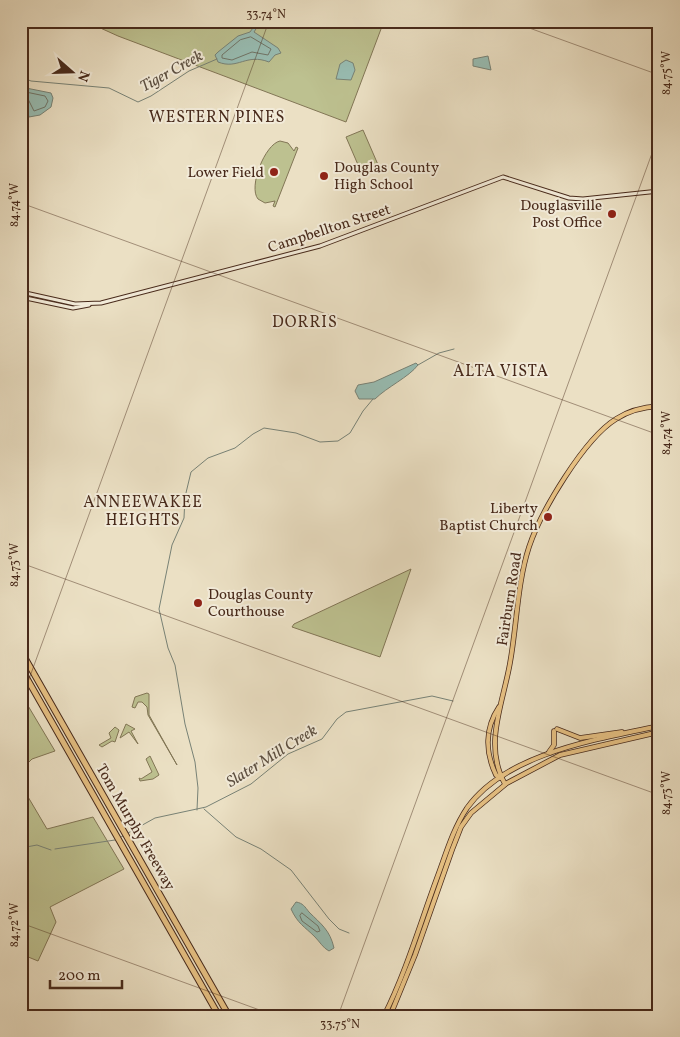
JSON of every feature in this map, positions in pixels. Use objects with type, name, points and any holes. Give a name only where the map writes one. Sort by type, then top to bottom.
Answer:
[{"type":"highway","name":"Tom Murphy Freeway","points":[[21,651],[230,1016]]},
{"type":"highway","name":"Tom Murphy Freeway","points":[[21,668],[220,1016]]},
{"type":"main road","name":"Campbellton Street","points":[[21,298],[73,308],[320,246],[503,176],[569,198],[583,199],[659,191]]},
{"type":"main road","name":"Campbellton Street","points":[[21,292],[49,300],[90,304]]},
{"type":"main road","name":"Fairburn Road","points":[[505,784],[501,778],[493,746],[512,652],[522,577],[529,547],[546,508],[600,431],[622,415],[659,406]]},
{"type":"main road","points":[[384,1016],[403,973],[454,831],[468,808],[486,788],[546,754],[569,746],[659,726]]},
{"type":"main road","points":[[546,754],[554,745],[555,730],[580,738],[616,732],[632,732]]},
{"type":"main road","points":[[390,1016],[415,955],[461,827],[475,808],[505,784],[541,763],[571,752],[659,732]]},
{"type":"green space","points":[[85,21],[384,21],[346,122],[118,36]]},
{"type":"green space","points":[[363,130],[379,167],[362,174],[346,137]]},
{"type":"green space","points":[[280,141],[288,143],[294,151],[296,147],[298,148],[275,207],[273,206],[275,201],[265,203],[258,199],[255,193],[255,185],[264,158],[274,144]]},
{"type":"green space","points":[[411,569],[380,657],[292,627],[294,624]]},
{"type":"green space","points":[[21,694],[55,751],[32,759],[21,770]]},
{"type":"green space","points":[[149,694],[149,715],[177,765],[148,715],[147,707],[142,702],[138,702],[135,708],[132,707],[135,697]]},
{"type":"green space","points":[[126,724],[135,729],[131,731],[138,744],[129,732],[120,738]]},
{"type":"green space","points":[[115,727],[119,730],[115,742],[112,741],[102,747],[99,745],[111,738],[109,733]]},
{"type":"green space","points":[[150,756],[159,775],[153,779],[140,781],[139,778],[141,779],[152,772],[146,759]]},
{"type":"green space","points":[[21,785],[47,829],[93,817],[124,869],[50,907],[56,922],[38,961],[21,954]]},
{"type":"water","points":[[258,21],[261,21],[254,32],[278,48],[281,53],[275,55],[269,62],[254,59],[231,64],[218,62],[215,55],[238,36],[250,32]]},
{"type":"water","points":[[488,56],[491,70],[473,66],[473,59]]},
{"type":"water","points":[[346,60],[353,63],[355,70],[351,80],[336,79],[340,64]]},
{"type":"water","points":[[21,87],[51,93],[53,98],[51,107],[40,115],[29,117],[26,106],[21,100]]},
{"type":"water","points":[[416,363],[418,365],[404,378],[375,399],[359,399],[355,391],[358,385],[374,382]]},
{"type":"water","points":[[296,902],[304,906],[324,928],[330,936],[334,948],[329,951],[327,950],[299,922],[291,909]]},
{"type":"waterway","name":"Tiger Creek","points":[[21,77],[31,81],[109,88],[138,102],[151,96],[189,71],[217,59]]},
{"type":"waterway","points":[[418,365],[439,353],[454,349]]},
{"type":"waterway","points":[[197,810],[198,788],[195,762],[185,724],[175,665],[168,648],[159,609],[172,545],[184,518],[185,497],[191,472],[208,458],[235,448],[264,428],[296,433],[320,442],[338,441],[350,433],[363,411],[373,399]]},
{"type":"waterway","name":"Slater Mill Creek","points":[[128,833],[155,818],[206,807],[251,784],[288,754],[322,739],[337,719],[346,712],[432,696],[453,701]]},
{"type":"waterway","points":[[204,809],[236,837],[261,849],[291,870],[329,919],[339,929],[349,933]]},
{"type":"waterway","name":"Slater Mill Creek","points":[[55,849],[115,840]]},
{"type":"waterway","name":"Slater Mill Creek","points":[[21,848],[37,845],[51,850]]},
{"type":"place","name":"Lower Field","points":[[274,172]]},
{"type":"place","name":"Douglas County High School","points":[[324,176]]},
{"type":"place","name":"Douglasville Post Office","points":[[612,214]]},
{"type":"place","name":"Liberty Baptist Church","points":[[548,517]]},
{"type":"place","name":"Douglas County Courthouse","points":[[198,603]]},
{"type":"district","name":"WESTERN PINES","points":[[217,116]]},
{"type":"district","name":"DORRIS","points":[[305,321]]},
{"type":"district","name":"ALTA VISTA","points":[[501,370]]},
{"type":"district","name":"ANNEEWAKEE HEIGHTS","points":[[143,510]]}]
